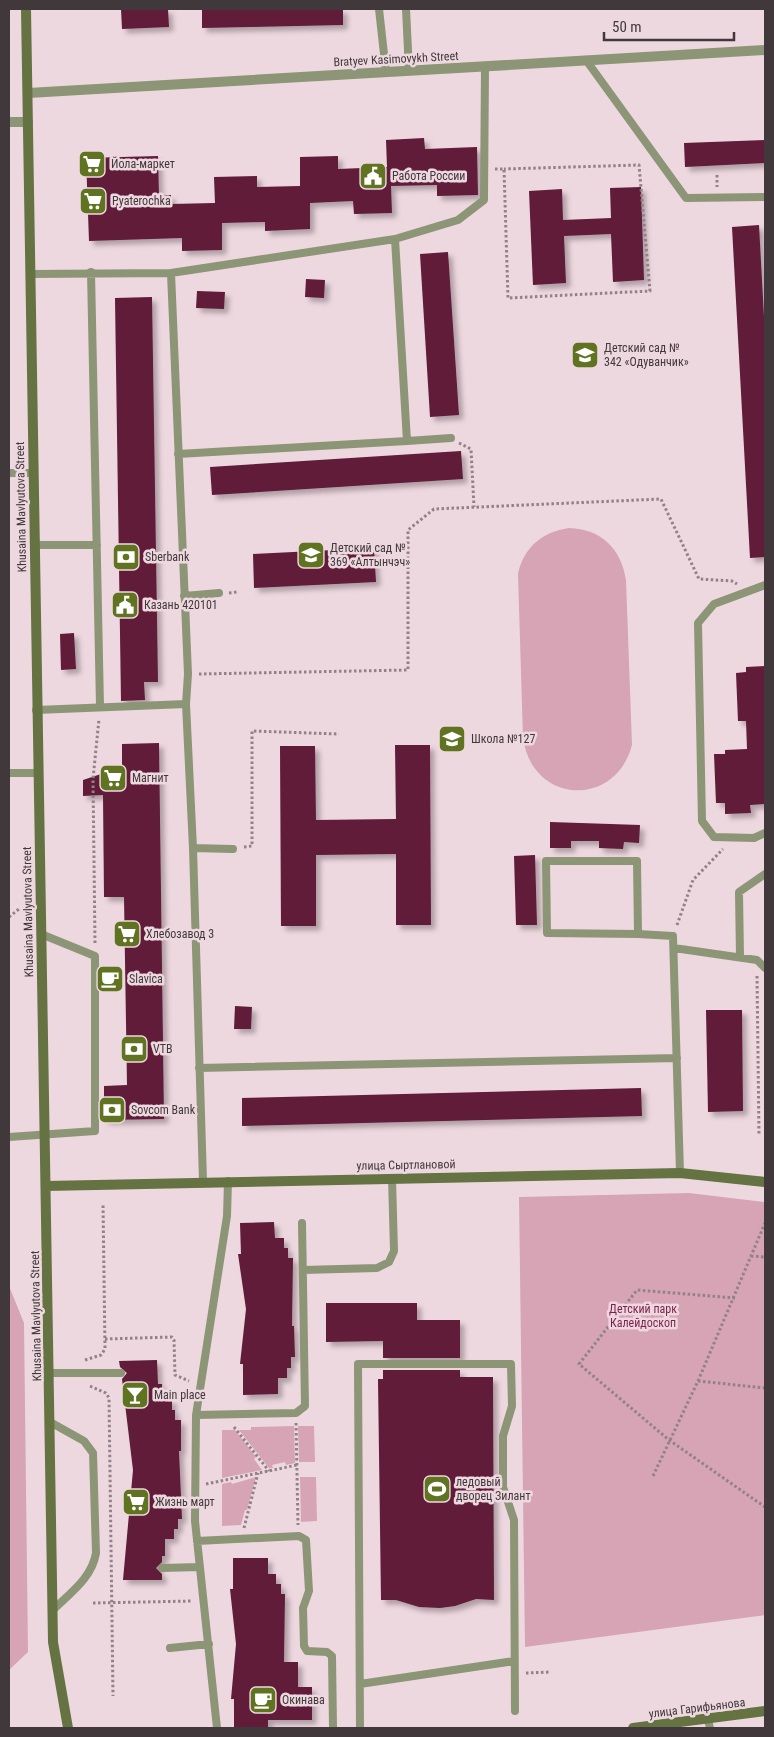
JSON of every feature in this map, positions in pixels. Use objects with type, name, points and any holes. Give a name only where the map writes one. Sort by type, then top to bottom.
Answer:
[{"type":"street","name":"Khusaina Mavlyutova Street","points":[[26,9],[36,710],[53,1642],[68,1728]]},
{"type":"street","name":"Bratyev Kasimovykh Street","points":[[28,93],[765,50]]},
{"type":"street","points":[[9,122],[28,122]]},
{"type":"street","name":"улица Сыртлановой","points":[[46,1186],[203,1181],[680,1173],[765,1182]]},
{"type":"street","name":"улица Гарифьянова","points":[[633,1728],[709,1724],[765,1711]]},
{"type":"lane","points":[[380,9],[386,72]]},
{"type":"lane","points":[[406,9],[409,71]]},
{"type":"lane","points":[[586,60],[686,198],[765,197]]},
{"type":"lane","points":[[31,274],[91,272],[171,273],[395,239],[458,220],[484,200],[485,66]]},
{"type":"lane","points":[[395,239],[407,441]]},
{"type":"lane","points":[[91,272],[100,706]]},
{"type":"lane","points":[[171,273],[188,674],[186,704],[193,848],[203,1181]]},
{"type":"lane","points":[[178,454],[451,438]]},
{"type":"lane","points":[[9,473],[33,473]]},
{"type":"lane","points":[[34,545],[97,545]]},
{"type":"lane","points":[[765,585],[714,604],[698,622],[702,821],[714,837],[754,838],[765,833]]},
{"type":"lane","points":[[184,596],[219,593]]},
{"type":"lane","points":[[36,710],[186,704]]},
{"type":"lane","points":[[9,773],[38,773]]},
{"type":"lane","points":[[193,848],[234,849]]},
{"type":"lane","points":[[638,934],[637,860],[546,861],[547,933],[673,936],[680,1173]]},
{"type":"lane","points":[[740,957],[740,892],[765,874]]},
{"type":"lane","points":[[9,1137],[96,1131],[95,956],[41,934]]},
{"type":"lane","points":[[674,948],[757,960],[765,968]]},
{"type":"lane","points":[[199,1068],[677,1058]]},
{"type":"lane","points":[[303,1270],[377,1268],[389,1262],[394,1251],[392,1178]]},
{"type":"lane","points":[[217,1728],[198,1541],[195,1486],[196,1415],[227,1216],[228,1181]]},
{"type":"lane","points":[[196,1415],[296,1413],[306,1403],[302,1223]]},
{"type":"lane","points":[[360,1728],[358,1364],[511,1364],[512,1406],[502,1436],[503,1487],[514,1520],[514,1674],[516,1711]]},
{"type":"lane","points":[[49,1373],[121,1372]]},
{"type":"lane","points":[[50,1422],[84,1441],[93,1453],[96,1553],[94,1565],[88,1575],[53,1610]]},
{"type":"lane","points":[[198,1541],[299,1536],[306,1540],[309,1591],[303,1608],[304,1646],[307,1651],[327,1652],[332,1656],[333,1728]]},
{"type":"lane","points":[[162,1568],[200,1567]]},
{"type":"lane","points":[[170,1648],[209,1644]]},
{"type":"lane","points":[[360,1684],[514,1661]]},
{"type":"path","points":[[494,169],[639,165],[650,291],[508,298],[504,170]]},
{"type":"path","points":[[451,438],[471,449],[474,508]]},
{"type":"path","points":[[188,674],[408,670],[408,530],[434,509],[661,499],[699,579],[732,580],[747,592]]},
{"type":"path","points":[[95,956],[93,778],[100,706]]},
{"type":"path","points":[[234,849],[252,846],[252,731],[339,734]]},
{"type":"path","points":[[673,936],[693,880],[734,837]]},
{"type":"path","points":[[9,916],[19,909]]},
{"type":"path","points":[[757,960],[759,1136]]},
{"type":"path","points":[[85,1360],[104,1352],[103,1203]]},
{"type":"path","points":[[653,1476],[735,1298],[765,1223]]},
{"type":"path","points":[[751,1256],[765,1257]]},
{"type":"path","points":[[735,1298],[637,1290],[579,1364],[670,1440],[765,1507]]},
{"type":"path","points":[[105,1339],[172,1337],[174,1340],[176,1377],[200,1384]]},
{"type":"path","points":[[698,1381],[765,1388]]},
{"type":"path","points":[[90,1386],[106,1393],[109,1398],[113,1696]]},
{"type":"path","points":[[296,1413],[299,1536]]},
{"type":"path","points":[[224,1414],[269,1471]]},
{"type":"path","points":[[195,1486],[297,1465]]},
{"type":"path","points":[[242,1538],[258,1473]]},
{"type":"path","points":[[93,1603],[204,1600]]},
{"type":"path","points":[[514,1674],[551,1672]]},
{"type":"green space","points":[[569,528],[591,532],[608,542],[623,569],[626,580],[632,745],[623,766],[609,780],[592,788],[574,790],[557,786],[541,776],[530,760],[523,738],[518,574],[525,556],[536,542],[550,533]]},
{"type":"green space","name":"Детский парк Калейдоскоп","points":[[689,1193],[765,1202],[765,1615],[525,1647],[519,1197]]},
{"type":"green space","points":[[9,1286],[24,1323],[28,1652],[9,1670]]},
{"type":"green space","points":[[294,1426],[295,1463],[286,1465],[285,1462],[272,1465],[273,1468],[269,1468],[239,1430],[251,1430],[251,1427]]},
{"type":"green space","points":[[298,1426],[314,1426],[315,1462],[299,1462]]},
{"type":"green space","points":[[222,1430],[235,1430],[256,1457],[254,1459],[262,1470],[222,1478]]},
{"type":"green space","points":[[256,1477],[241,1525],[222,1526],[222,1484],[231,1482],[232,1484]]},
{"type":"green space","points":[[300,1477],[316,1477],[317,1521],[301,1522]]},
{"type":"building","points":[[121,9],[168,9],[169,27],[122,29]]},
{"type":"building","points":[[202,9],[343,9],[343,25],[202,28]]},
{"type":"building","points":[[424,138],[425,149],[477,147],[478,195],[437,196],[437,185],[391,186],[392,213],[354,214],[353,201],[310,203],[310,229],[265,231],[265,222],[222,223],[222,250],[182,251],[182,238],[89,241],[86,158],[158,156],[159,196],[171,195],[171,204],[215,203],[214,177],[257,176],[257,187],[300,186],[300,157],[338,156],[338,169],[387,167],[386,140]]},
{"type":"building","points":[[765,140],[765,163],[685,167],[684,143]]},
{"type":"building","points":[[641,187],[644,280],[613,282],[611,234],[564,236],[566,283],[533,285],[529,191],[562,189],[563,220],[611,218],[610,188]]},
{"type":"building","points":[[759,225],[765,335],[765,557],[750,558],[732,227]]},
{"type":"building","points":[[448,252],[459,415],[430,417],[420,254]]},
{"type":"building","points":[[306,279],[325,280],[324,298],[305,297]]},
{"type":"building","points":[[197,291],[225,292],[224,309],[196,308]]},
{"type":"building","points":[[152,297],[158,682],[144,682],[145,700],[121,701],[115,298]]},
{"type":"building","points":[[461,451],[463,479],[212,495],[210,467]]},
{"type":"building","points":[[374,548],[376,582],[254,588],[253,554]]},
{"type":"building","points":[[74,633],[76,669],[61,670],[60,634]]},
{"type":"building","points":[[765,666],[765,804],[750,805],[751,813],[725,814],[725,803],[716,803],[714,754],[725,754],[725,750],[747,749],[746,721],[738,721],[736,673],[746,672],[746,667]]},
{"type":"building","points":[[159,743],[164,1119],[104,1120],[104,1086],[127,1085],[124,897],[104,897],[103,795],[83,796],[83,780],[122,767],[122,744]]},
{"type":"building","points":[[395,745],[430,745],[431,925],[396,925],[396,854],[316,855],[316,926],[281,926],[280,746],[315,746],[316,820],[396,819]]},
{"type":"building","points":[[550,822],[640,825],[639,843],[624,842],[623,849],[599,848],[599,841],[571,841],[571,848],[550,848]]},
{"type":"building","points":[[535,855],[537,925],[516,925],[514,856]]},
{"type":"building","points":[[235,1006],[252,1007],[251,1029],[234,1029]]},
{"type":"building","points":[[706,1010],[742,1010],[743,1111],[708,1112]]},
{"type":"building","points":[[641,1088],[642,1116],[242,1126],[242,1098]]},
{"type":"building","points":[[274,1222],[275,1238],[284,1238],[284,1248],[288,1248],[288,1258],[293,1258],[292,1326],[294,1326],[295,1357],[291,1357],[291,1368],[287,1368],[287,1378],[278,1378],[278,1394],[243,1395],[243,1364],[240,1364],[246,1309],[238,1254],[241,1254],[240,1223]]},
{"type":"building","points":[[326,1303],[417,1303],[417,1320],[460,1320],[460,1358],[383,1358],[383,1341],[326,1342]]},
{"type":"building","points":[[157,1360],[158,1384],[162,1384],[162,1399],[172,1399],[172,1410],[175,1410],[175,1420],[181,1420],[181,1451],[179,1451],[182,1519],[178,1519],[178,1529],[174,1529],[174,1539],[165,1539],[165,1556],[162,1556],[162,1562],[156,1568],[162,1574],[162,1580],[123,1580],[133,1470],[122,1379],[127,1373],[120,1367],[119,1361]]},
{"type":"building","name":"ледовый дворец Зилант","points":[[383,1370],[460,1370],[460,1377],[493,1377],[494,1600],[476,1599],[455,1606],[440,1608],[419,1607],[396,1600],[381,1600],[378,1379],[383,1379]]},
{"type":"building","points":[[233,1558],[268,1558],[268,1574],[276,1574],[276,1584],[281,1584],[281,1594],[285,1594],[284,1662],[298,1662],[298,1687],[312,1687],[312,1720],[268,1720],[268,1728],[234,1728],[234,1699],[231,1699],[236,1644],[230,1589],[233,1589]]},
{"type":"place","name":"Йола-маркет","points":[[92,164]]},
{"type":"place","name":"Работа России","points":[[373,176]]},
{"type":"place","name":"Pyaterochka","points":[[93,201]]},
{"type":"place","name":"Детский сад № 342 «Одуванчик»","points":[[585,355]]},
{"type":"place","name":"Детский сад № 369 «Алтынчэч»","points":[[311,555]]},
{"type":"place","name":"Sberbank","points":[[126,557]]},
{"type":"place","name":"Казань 420101","points":[[125,605]]},
{"type":"place","name":"Школа №127","points":[[452,739]]},
{"type":"place","name":"Магнит","points":[[113,778]]},
{"type":"place","name":"Хлебозавод 3","points":[[127,934]]},
{"type":"place","name":"Slavica","points":[[110,979]]},
{"type":"place","name":"VTB","points":[[134,1049]]},
{"type":"place","name":"Sovcom Bank","points":[[112,1110]]},
{"type":"place","name":"Main place","points":[[135,1395]]},
{"type":"place","name":"ледовый дворец Зилант","points":[[437,1489]]},
{"type":"place","name":"Жизнь март","points":[[136,1502]]},
{"type":"place","name":"Окинава","points":[[263,1700]]}]
